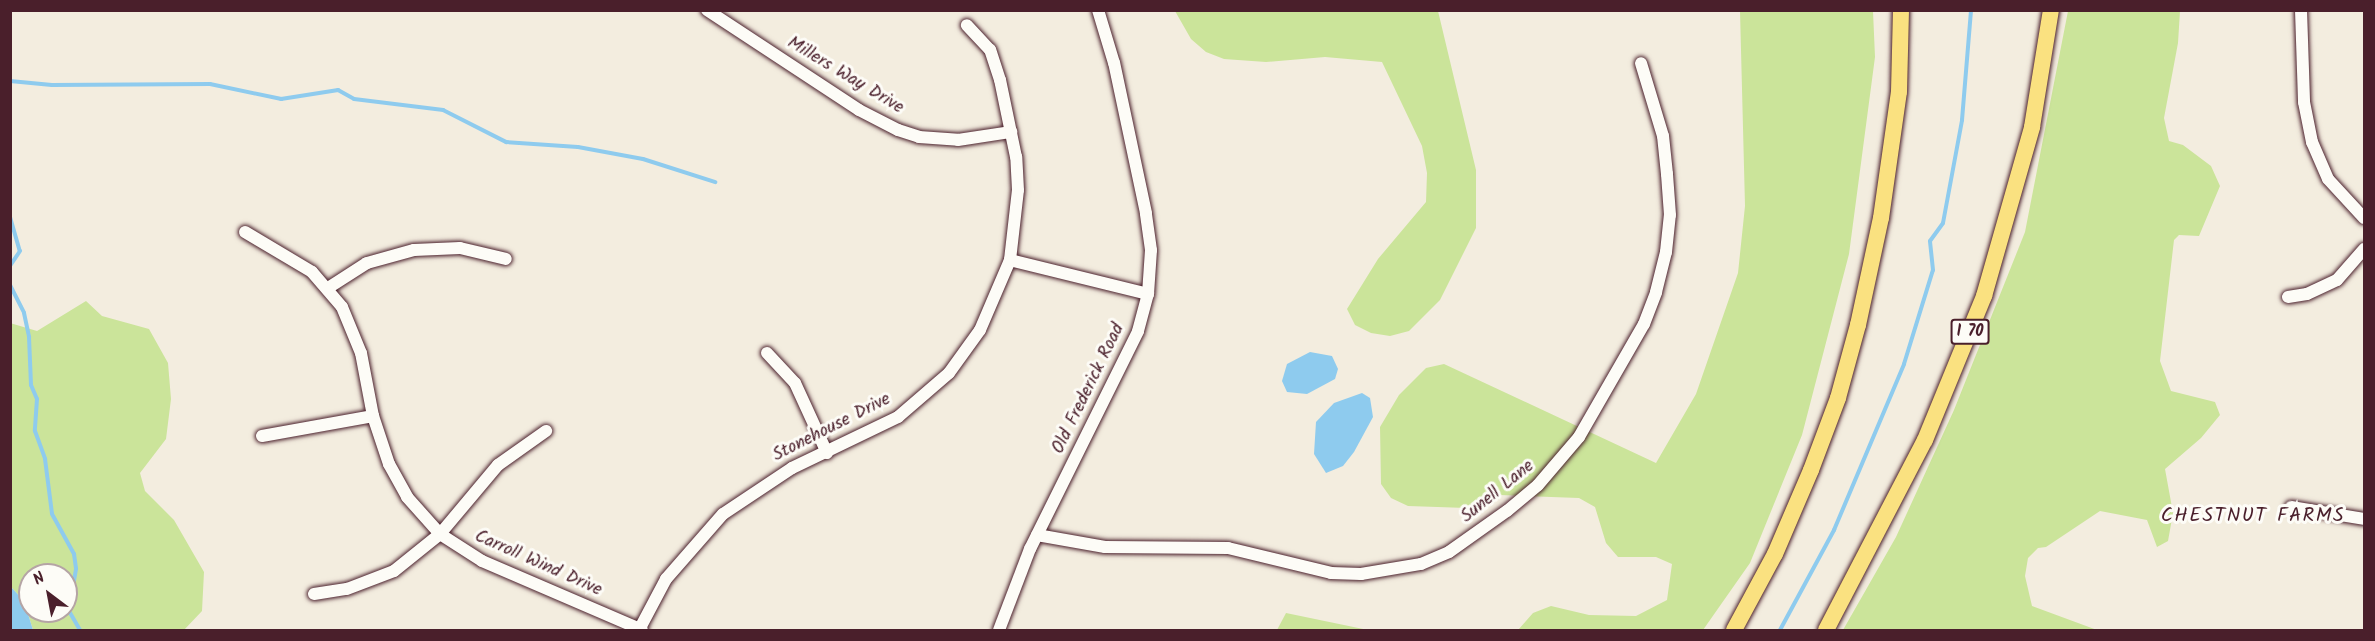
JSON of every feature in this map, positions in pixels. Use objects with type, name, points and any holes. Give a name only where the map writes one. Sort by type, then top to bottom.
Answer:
[{"type":"highway","points":[[1734,630],[1775,554],[1811,471],[1838,398],[1858,325],[1881,218],[1899,92],[1902,10]]},
{"type":"highway","name":"I 70","points":[[1826,630],[1925,440],[1984,296],[2029,139],[2050,10]]},
{"type":"street","name":"Millers Way Drive","points":[[707,10],[859,110],[898,130],[919,136],[958,140],[1011,132]]},
{"type":"street","name":"Old Frederick Road","points":[[999,630],[1037,535],[1124,364],[1138,331],[1148,294],[1151,250],[1146,213],[1114,63],[1098,10]]},
{"type":"street","points":[[2301,10],[2304,102],[2312,142],[2328,179],[2364,218]]},
{"type":"street","name":"Stonehouse Drive","points":[[640,630],[666,579],[723,514],[766,483],[898,417],[949,373],[980,330],[1010,260],[1018,190],[1011,132],[990,50],[967,25]]},
{"type":"street","name":"Sunell Lane","points":[[1037,535],[1124,549],[1228,549],[1331,573],[1361,574],[1421,564],[1449,552],[1507,511],[1538,485],[1579,437],[1629,352],[1656,292],[1666,252],[1668,184],[1663,136],[1641,63]]},
{"type":"street","name":"Carroll Wind Drive","points":[[245,232],[295,259],[328,288],[356,338],[373,416],[398,483],[440,534],[482,561],[640,630]]},
{"type":"street","points":[[328,288],[367,263],[414,250],[460,248],[506,259]]},
{"type":"street","points":[[2288,297],[2307,294],[2337,280],[2364,249]]},
{"type":"street","points":[[1010,260],[1148,294]]},
{"type":"street","points":[[767,353],[795,382],[826,453]]},
{"type":"street","points":[[262,436],[373,416]]},
{"type":"street","points":[[314,594],[347,590],[394,571],[440,534],[498,465],[546,431]]},
{"type":"street","points":[[2291,507],[2364,519]]},
{"type":"green space","points":[[1175,11],[1438,11],[1476,170],[1476,228],[1440,300],[1409,331],[1390,336],[1371,333],[1355,325],[1347,309],[1378,259],[1426,202],[1427,173],[1422,146],[1382,62],[1325,57],[1266,62],[1224,59],[1206,52],[1191,39]]},
{"type":"green space","points":[[1740,11],[1873,11],[1875,57],[1849,254],[1802,435],[1750,563],[1703,630],[1518,630],[1533,613],[1551,606],[1589,615],[1636,616],[1667,600],[1672,564],[1656,557],[1618,557],[1606,543],[1595,507],[1579,498],[1500,495],[1467,508],[1408,506],[1391,498],[1381,484],[1380,427],[1399,395],[1426,368],[1444,364],[1656,463],[1696,394],[1738,273],[1745,206]]},
{"type":"green space","points":[[2068,11],[2180,11],[2178,43],[2164,118],[2169,141],[2183,145],[2211,166],[2220,186],[2199,236],[2179,235],[2174,240],[2160,361],[2171,391],[2215,402],[2220,415],[2201,438],[2165,469],[2173,513],[2168,541],[2157,547],[2147,520],[2100,511],[2046,547],[2038,548],[2028,558],[2025,576],[2032,606],[2097,630],[1843,630],[1896,537],[1954,410],[2025,232]]},
{"type":"green space","points":[[86,301],[102,316],[149,329],[168,363],[171,399],[166,439],[140,473],[145,491],[174,520],[204,572],[202,611],[184,630],[33,630],[31,623],[78,623],[78,563],[18,563],[18,595],[11,587],[10,323],[37,331]]},
{"type":"green space","points":[[1286,613],[1368,630],[1277,630]]},
{"type":"water","points":[[1310,352],[1332,356],[1338,369],[1335,379],[1307,394],[1287,392],[1282,381],[1287,364]]},
{"type":"water","points":[[1362,393],[1370,398],[1373,417],[1354,452],[1343,466],[1326,473],[1314,454],[1316,422],[1334,403]]},
{"type":"water","points":[[11,587],[18,595],[18,623],[31,623],[33,630],[11,630]]},
{"type":"waterway","points":[[1780,630],[1834,530],[1904,364],[1933,270],[1930,241],[1943,223],[1962,120],[1971,10]]},
{"type":"waterway","points":[[10,81],[52,85],[210,84],[281,99],[338,90],[354,99],[443,110],[506,142],[578,147],[643,159],[715,182]]},
{"type":"waterway","points":[[10,217],[20,251],[10,266]]},
{"type":"waterway","points":[[10,285],[24,313],[29,337],[31,385],[37,399],[35,431],[45,459],[52,514],[74,554],[76,569],[69,611],[80,630]]},
{"type":"district","name":"CHESTNUT FARMS","points":[[2253,516]]}]
